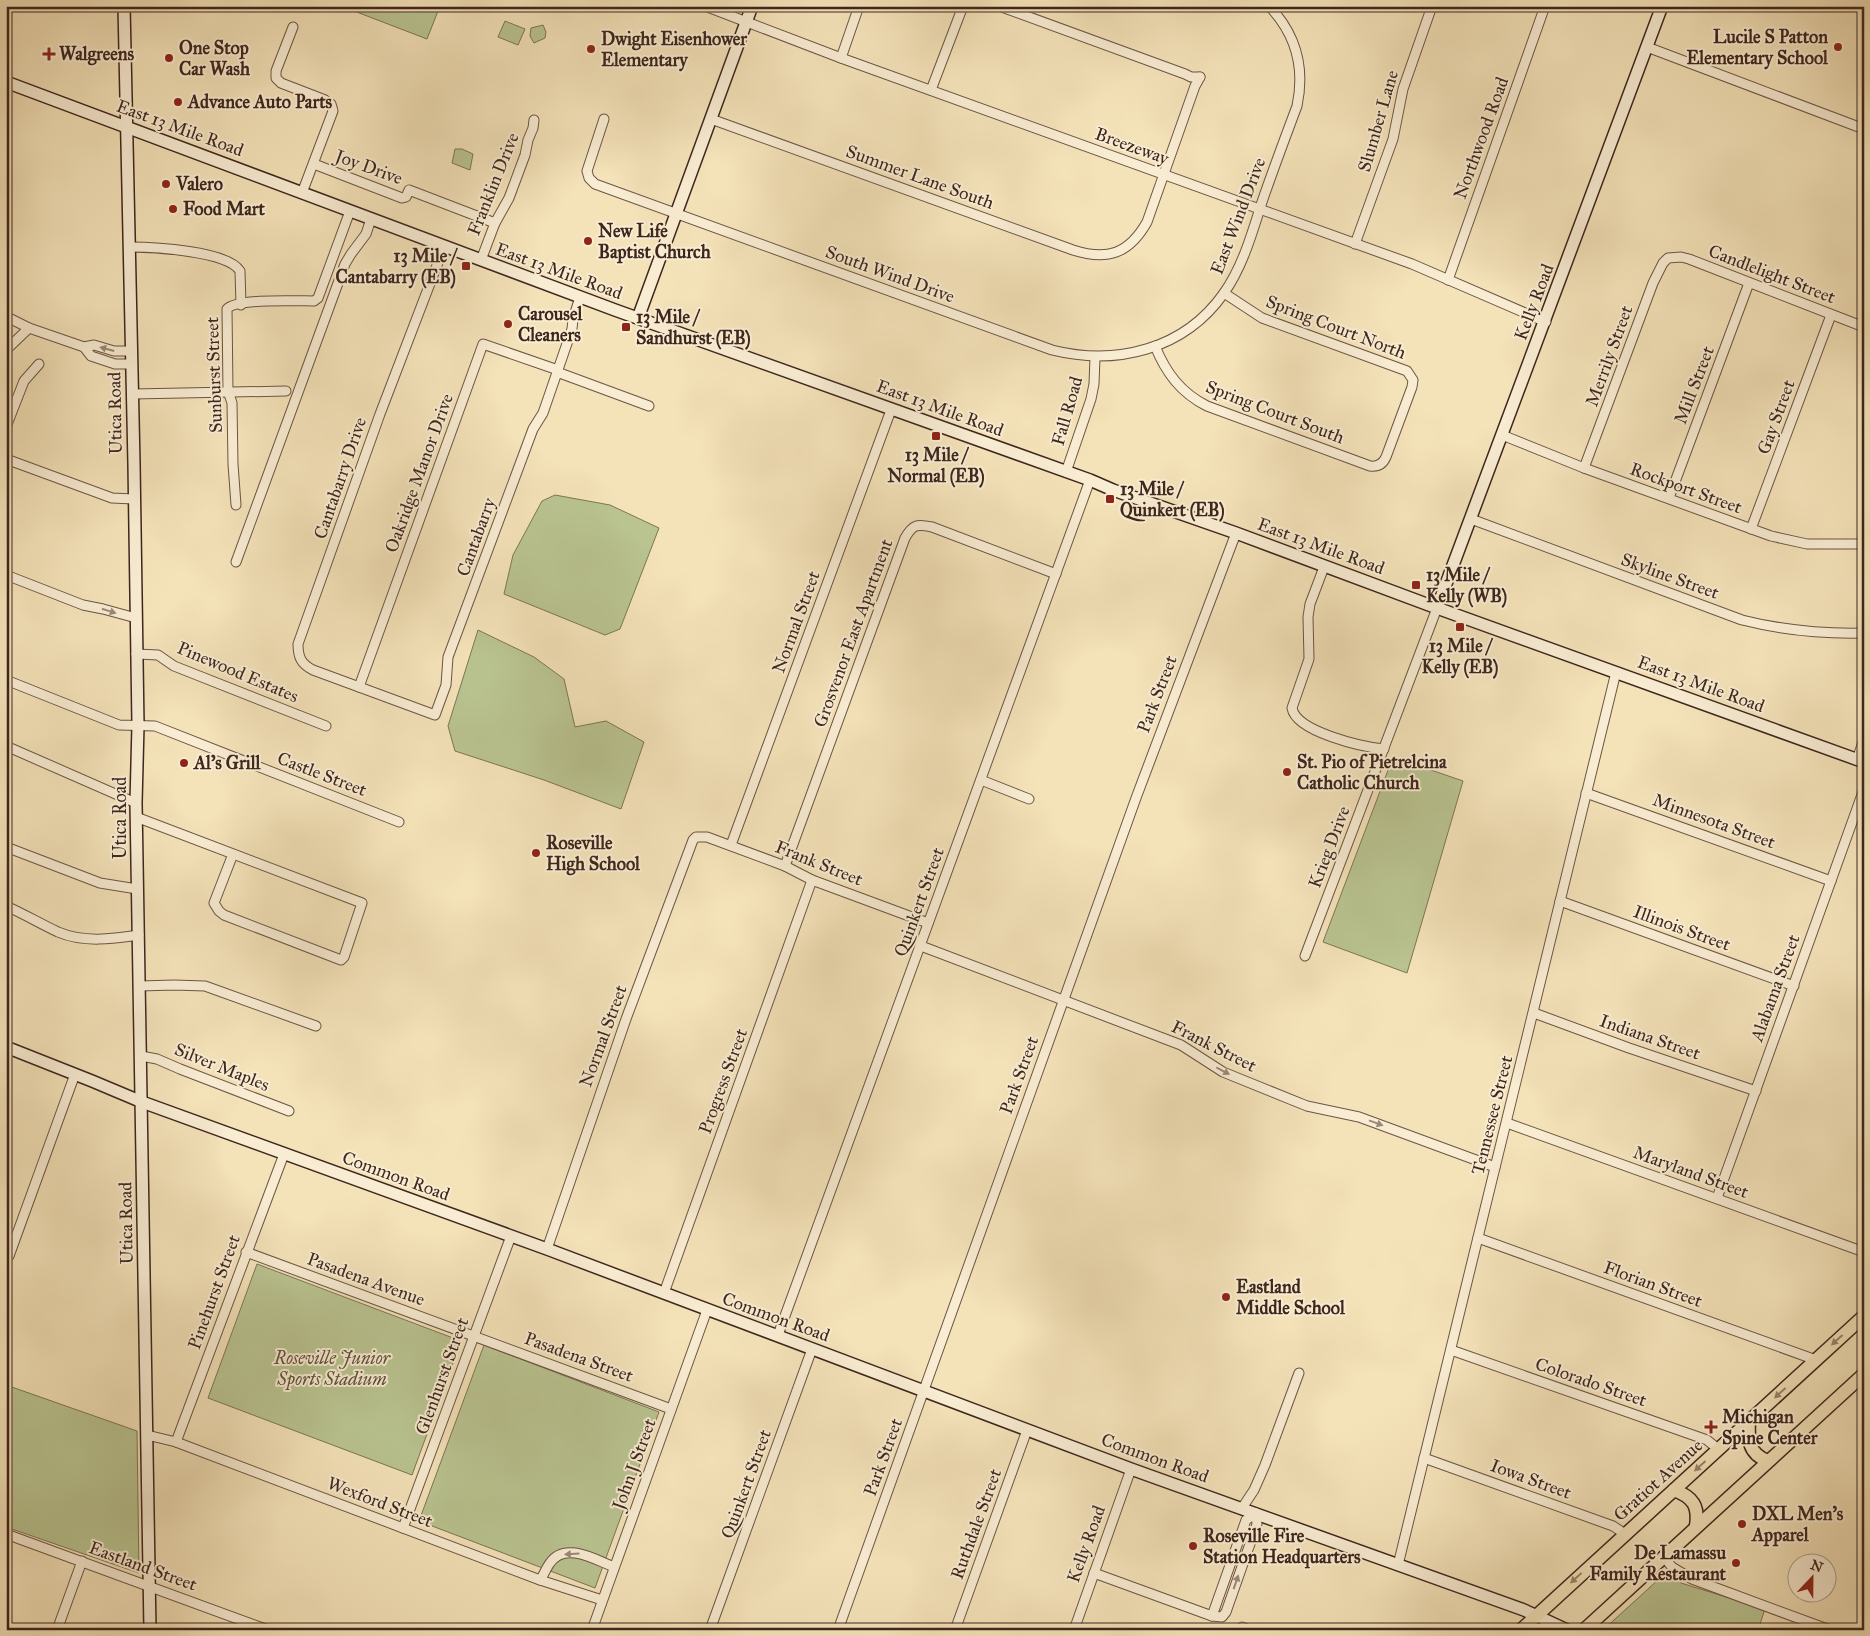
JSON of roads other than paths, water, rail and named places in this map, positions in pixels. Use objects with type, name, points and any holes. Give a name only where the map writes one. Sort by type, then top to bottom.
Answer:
[{"type":"main road","name":"Utica Road","points":[[124,6],[138,725],[136,817],[150,1630]]},
{"type":"main road","points":[[638,318],[752,6]]},
{"type":"main road","name":"Kelly Road","points":[[1437,608],[1546,322],[1662,6]]},
{"type":"main road","name":"East 13 Mile Road","points":[[6,82],[580,297],[1090,480],[1324,567],[1861,761]]},
{"type":"main road","name":"Common Road","points":[[6,1048],[142,1102],[547,1249],[1131,1469],[1535,1616],[1567,1630]]},
{"type":"main road","name":"Gratiot Avenue","points":[[1521,1630],[1864,1316]]},
{"type":"main road","points":[[1584,1630],[1864,1374]]},
{"type":"main road","points":[[1749,1421],[1748,1435],[1751,1448],[1758,1457],[1768,1461]]},
{"type":"main road","points":[[1674,1490],[1683,1493],[1694,1502],[1698,1517],[1696,1526]]},
{"type":"street","name":"Breezeway","points":[[705,6],[841,58],[1412,264],[1546,322]]},
{"type":"street","points":[[841,58],[859,6]]},
{"type":"street","points":[[932,90],[962,6]]},
{"type":"street","points":[[999,6],[1185,74],[1191,78],[1200,77],[1195,86],[1164,174]]},
{"type":"street","name":"East Wind Drive","points":[[1095,357],[1122,356],[1172,339],[1194,324],[1213,307],[1224,293],[1237,269],[1297,106],[1300,92],[1300,64],[1291,36],[1269,6]]},
{"type":"street","name":"Slumber Lane","points":[[1355,244],[1393,139],[1403,88],[1432,6]]},
{"type":"street","name":"Northwood Road","points":[[1448,280],[1545,6]]},
{"type":"street","points":[[293,27],[276,72],[276,78],[281,82],[325,100],[331,104],[334,111],[302,193]]},
{"type":"street","points":[[1647,47],[1864,129]]},
{"type":"street","name":"South Wind Drive","points":[[604,118],[588,166],[587,174],[591,181],[676,214],[1052,350],[1095,357]]},
{"type":"street","name":"Summer Lane South","points":[[711,118],[1073,250],[1097,256],[1120,251],[1131,244],[1140,234],[1147,222],[1164,174]]},
{"type":"street","name":"Franklin Drive","points":[[481,260],[495,222],[508,198],[534,128],[534,120]]},
{"type":"street","name":"Joy Drive","points":[[314,164],[402,198],[407,196],[409,190],[495,222]]},
{"type":"street","name":"Sunburst Street","points":[[236,505],[232,403],[228,391],[227,309],[230,305],[257,301],[314,301],[318,298],[350,211]]},
{"type":"street","points":[[236,562],[345,264],[366,234],[371,219]]},
{"type":"street","points":[[130,247],[160,248],[210,256],[230,262],[238,267],[241,275],[241,304]]},
{"type":"street","name":"Cantabarry Drive","points":[[359,687],[307,667],[302,663],[298,655],[298,644],[380,414],[444,247]]},
{"type":"street","name":"Candlelight Street","points":[[1668,258],[1681,257],[1864,327]]},
{"type":"street","name":"Merrily Street","points":[[1584,468],[1653,283],[1663,263],[1668,258]]},
{"type":"street","name":"Mill Street","points":[[1668,498],[1749,283]]},
{"type":"street","name":"Spring Court North","points":[[1224,293],[1262,318],[1407,371],[1411,376],[1412,387],[1385,460],[1379,465]]},
{"type":"street","name":"Cantabarry","points":[[359,687],[435,715],[446,685],[448,658],[533,430],[544,413],[572,329],[580,297]]},
{"type":"street","name":"Gay Street","points":[[1751,529],[1832,315]]},
{"type":"street","points":[[6,321],[9,318],[29,328],[84,348],[91,356],[115,364],[132,364]]},
{"type":"street","points":[[6,350],[29,328]]},
{"type":"street","name":"Oakridge Manor Drive","points":[[359,687],[483,344],[558,371]]},
{"type":"street","points":[[84,348],[94,345],[114,351],[131,351]]},
{"type":"street","name":"Spring Court South","points":[[1155,346],[1170,376],[1189,396],[1200,402],[1370,466],[1379,465]]},
{"type":"street","name":"Fall Road","points":[[1066,472],[1091,399],[1094,384],[1095,357]]},
{"type":"street","points":[[6,427],[24,381],[39,364]]},
{"type":"street","points":[[558,371],[649,406]]},
{"type":"street","points":[[132,394],[286,391]]},
{"type":"street","name":"Normal Street","points":[[731,845],[891,410]]},
{"type":"street","name":"Rockport Street","points":[[1502,435],[1584,468],[1771,536],[1807,544],[1864,544]]},
{"type":"street","points":[[6,459],[112,498],[134,499]]},
{"type":"street","name":"Quinkert Street","points":[[778,1335],[1090,480]]},
{"type":"street","name":"Skyline Street","points":[[1471,519],[1742,620],[1764,626],[1800,630],[1864,633]]},
{"type":"street","name":"Grosvenor East Apartment","points":[[785,866],[901,547],[911,528],[920,525],[932,527],[1056,574]]},
{"type":"street","name":"Park Street","points":[[838,1630],[1136,798],[1236,533]]},
{"type":"street","points":[[1324,567],[1310,604],[1308,617],[1309,659],[1292,708],[1293,712],[1301,721],[1320,732],[1356,744],[1384,749]]},
{"type":"street","points":[[6,575],[83,605],[136,618]]},
{"type":"street","name":"Krieg Drive","points":[[1305,956],[1437,608]]},
{"type":"street","name":"Pinewood Estates","points":[[136,654],[162,657],[174,666],[326,726]]},
{"type":"street","name":"Tennessee Street","points":[[1398,1565],[1616,672]]},
{"type":"street","name":"Castle Street","points":[[6,680],[119,724],[155,726],[399,822]]},
{"type":"street","points":[[1861,761],[1864,739]]},
{"type":"street","points":[[6,746],[136,802]]},
{"type":"street","points":[[981,780],[1029,799]]},
{"type":"street","name":"Alabama Street","points":[[1717,1198],[1864,789]]},
{"type":"street","name":"Minnesota Street","points":[[1586,793],[1831,880]]},
{"type":"street","points":[[136,817],[362,903],[344,957],[341,960],[224,915],[219,911],[214,904],[233,854]]},
{"type":"street","name":"Frank Street","points":[[696,837],[707,836],[785,866],[812,880],[928,923]]},
{"type":"street","name":"Normal Street","points":[[547,1249],[626,1019],[670,904],[690,844],[696,837]]},
{"type":"street","points":[[6,847],[100,883],[138,889]]},
{"type":"street","name":"Progress Street","points":[[664,1294],[812,880]]},
{"type":"street","name":"Illinois Street","points":[[1560,901],[1794,986]]},
{"type":"street","points":[[6,906],[59,932],[72,936],[112,939],[139,935]]},
{"type":"street","name":"Frank Street","points":[[920,946],[1181,1045],[1223,1072],[1307,1106],[1360,1117],[1495,1167]]},
{"type":"street","points":[[140,986],[174,984],[205,986],[316,1026]]},
{"type":"street","name":"Indiana Street","points":[[1534,1013],[1629,1048],[1756,1091]]},
{"type":"street","name":"Silver Maples","points":[[141,1056],[166,1062],[289,1111]]},
{"type":"street","points":[[9,1256],[75,1074]]},
{"type":"street","name":"Maryland Street","points":[[1507,1123],[1864,1252]]},
{"type":"street","name":"Pinehurst Street","points":[[176,1442],[284,1154]]},
{"type":"street","name":"Glenhurst Street","points":[[403,1528],[511,1236]]},
{"type":"street","name":"Florian Street","points":[[1478,1238],[1816,1360]]},
{"type":"street","name":"Pasadena Avenue","points":[[246,1252],[475,1336]]},
{"type":"street","name":"John J Street","points":[[592,1630],[707,1310]]},
{"type":"street","name":"Pasadena Street","points":[[475,1336],[671,1409]]},
{"type":"street","name":"Quinkert Street","points":[[710,1630],[812,1349]]},
{"type":"street","name":"Colorado Street","points":[[1451,1350],[1708,1440],[1718,1449]]},
{"type":"street","points":[[1242,1508],[1254,1490],[1265,1465],[1299,1373]]},
{"type":"street","name":"Ruthdale Street","points":[[955,1630],[1027,1430]]},
{"type":"street","name":"Wexford Street","points":[[147,1435],[176,1442],[540,1580],[602,1600]]},
{"type":"street","name":"Iowa Street","points":[[1424,1458],[1613,1526],[1625,1534]]},
{"type":"street","name":"Kelly Road","points":[[1074,1630],[1131,1469]]},
{"type":"street","points":[[1094,1574],[1212,1616],[1246,1520],[1256,1513]]},
{"type":"street","name":"Eastland Street","points":[[6,1534],[268,1630]]},
{"type":"street","points":[[540,1580],[551,1561],[558,1556],[572,1552],[614,1567]]},
{"type":"street","points":[[1663,1556],[1672,1567],[1692,1579],[1830,1630]]},
{"type":"street","points":[[57,1630],[82,1561]]},
{"type":"place","name":"Lucile S Patton Elementary School","points":[[1838,47]]},
{"type":"place","name":"Dwight Eisenhower Elementary","points":[[591,49]]},
{"type":"place","name":"Walgreens","points":[[49,54]]},
{"type":"place","name":"One Stop Car Wash","points":[[169,58]]},
{"type":"place","name":"Advance Auto Parts","points":[[178,102]]},
{"type":"place","name":"Valero","points":[[166,184]]},
{"type":"place","name":"Food Mart","points":[[173,209]]},
{"type":"place","name":"New Life Baptist Church","points":[[588,241]]},
{"type":"place","name":"13 Mile / Cantabarry (EB)","points":[[466,266]]},
{"type":"place","name":"Carousel Cleaners","points":[[508,324]]},
{"type":"place","name":"13 Mile / Sandhurst (EB)","points":[[626,327]]},
{"type":"place","name":"13 Mile / Normal (EB)","points":[[936,436]]},
{"type":"place","name":"13 Mile / Quinkert (EB)","points":[[1110,499]]},
{"type":"place","name":"13 Mile / Kelly (WB)","points":[[1416,585]]},
{"type":"place","name":"13 Mile / Kelly (EB)","points":[[1460,627]]},
{"type":"place","name":"Al's Grill","points":[[184,763]]},
{"type":"place","name":"St. Pio of Pietrelcina Catholic Church","points":[[1287,772]]},
{"type":"place","name":"Roseville High School","points":[[536,853]]},
{"type":"place","name":"Eastland Middle School","points":[[1226,1297]]},
{"type":"place","name":"Michigan Spine Center","points":[[1711,1427]]},
{"type":"place","name":"DXL Men's Apparel","points":[[1742,1524]]},
{"type":"place","name":"Roseville Fire Station Headquarters","points":[[1193,1546]]},
{"type":"place","name":"De Lamassu Family Restaurant","points":[[1736,1563]]},
{"type":"park label","name":"Roseville Junior Sports Stadium","points":[[332,1368]]}]
